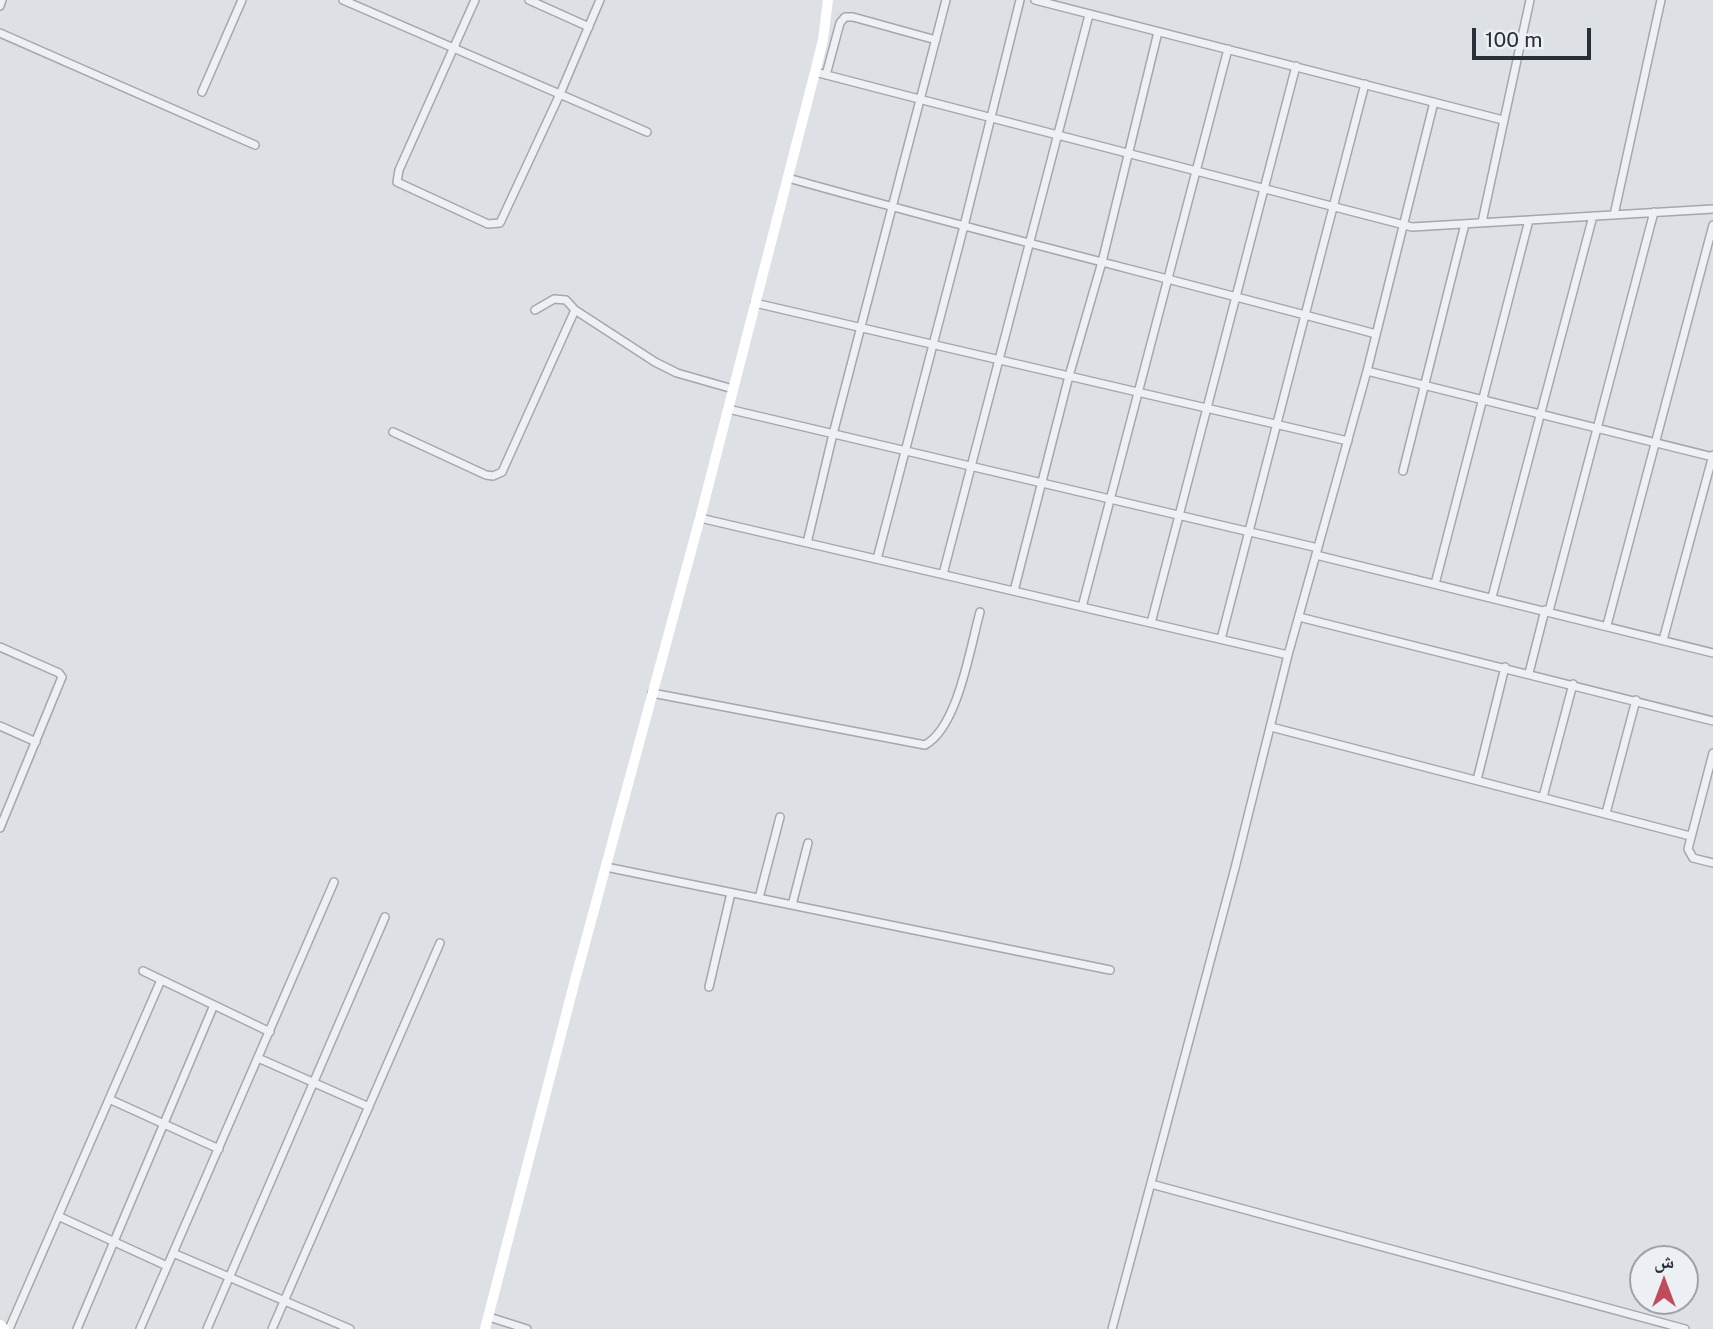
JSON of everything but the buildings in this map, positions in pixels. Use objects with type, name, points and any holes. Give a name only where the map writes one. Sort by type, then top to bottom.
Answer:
[{"type":"street","points":[[0,6],[2,0]]},
{"type":"street","points":[[202,92],[242,0]]},
{"type":"street","points":[[343,0],[647,132]]},
{"type":"street","points":[[475,0],[399,170],[397,182],[488,224],[500,223],[600,0]]},
{"type":"street","points":[[529,0],[589,27]]},
{"type":"street","points":[[821,74],[828,0]]},
{"type":"street","points":[[807,542],[946,0]]},
{"type":"street","points":[[877,559],[1020,0]]},
{"type":"street","points":[[1035,0],[1503,120]]},
{"type":"street","points":[[1482,222],[1530,0]]},
{"type":"street","points":[[1614,215],[1661,0]]},
{"type":"street","points":[[943,574],[1089,15]]},
{"type":"street","points":[[485,1329],[788,178],[821,74],[840,23],[845,17],[936,40]]},
{"type":"street","points":[[1014,591],[1069,376],[1102,262],[1158,32]]},
{"type":"street","points":[[0,33],[255,145]]},
{"type":"street","points":[[1082,607],[1228,49]]},
{"type":"street","points":[[1152,623],[1296,66]]},
{"type":"street","points":[[821,74],[1420,228],[1713,209]]},
{"type":"street","points":[[1221,639],[1365,84]]},
{"type":"street","points":[[1112,1329],[1288,655],[1367,371],[1434,102]]},
{"type":"street","points":[[788,178],[1029,245],[1169,278],[1376,334]]},
{"type":"street","points":[[1529,673],[1654,212]]},
{"type":"street","points":[[1492,597],[1593,216]]},
{"type":"street","points":[[1435,584],[1529,220]]},
{"type":"street","points":[[1403,471],[1465,223]]},
{"type":"street","points":[[1607,625],[1713,225]]},
{"type":"street","points":[[534,310],[549,301],[560,299],[569,302],[575,310],[666,368],[692,379],[733,389]]},
{"type":"street","points":[[755,303],[1348,441]]},
{"type":"street","points":[[393,432],[486,475],[498,475],[502,472],[575,310]]},
{"type":"street","points":[[1367,371],[1654,444],[1713,456],[1663,640]]},
{"type":"street","points":[[728,409],[1249,532],[1435,584],[1713,653]]},
{"type":"street","points":[[700,518],[1288,655]]},
{"type":"street","points":[[652,693],[925,745],[942,729],[953,711],[980,612]]},
{"type":"street","points":[[1299,617],[1713,721]]},
{"type":"street","points":[[0,647],[59,673],[62,677],[36,742],[3,810],[0,828]]},
{"type":"street","points":[[1476,780],[1505,667]]},
{"type":"street","points":[[1543,797],[1573,684]]},
{"type":"street","points":[[1606,813],[1636,700]]},
{"type":"street","points":[[0,726],[36,742]]},
{"type":"street","points":[[1271,727],[1690,836]]},
{"type":"street","points":[[1713,753],[1688,849],[1690,856],[1713,863]]},
{"type":"street","points":[[1703,788],[1713,791]]},
{"type":"street","points":[[759,898],[780,817]]},
{"type":"street","points":[[792,905],[808,843]]},
{"type":"street","points":[[606,867],[1110,970]]},
{"type":"street","points":[[140,1329],[334,882]]},
{"type":"street","points":[[709,987],[731,893]]},
{"type":"street","points":[[206,1329],[385,917]]},
{"type":"street","points":[[272,1329],[440,943]]},
{"type":"street","points":[[143,971],[270,1032]]},
{"type":"street","points":[[0,1325],[6,1329],[161,980]]},
{"type":"street","points":[[77,1329],[214,1005]]},
{"type":"street","points":[[258,1058],[369,1107]]},
{"type":"street","points":[[109,1099],[219,1149]]},
{"type":"street","points":[[1151,1184],[1685,1329]]},
{"type":"street","points":[[58,1216],[167,1266]]},
{"type":"street","points":[[173,1253],[350,1329]]},
{"type":"street","points":[[489,1317],[527,1329]]}]
